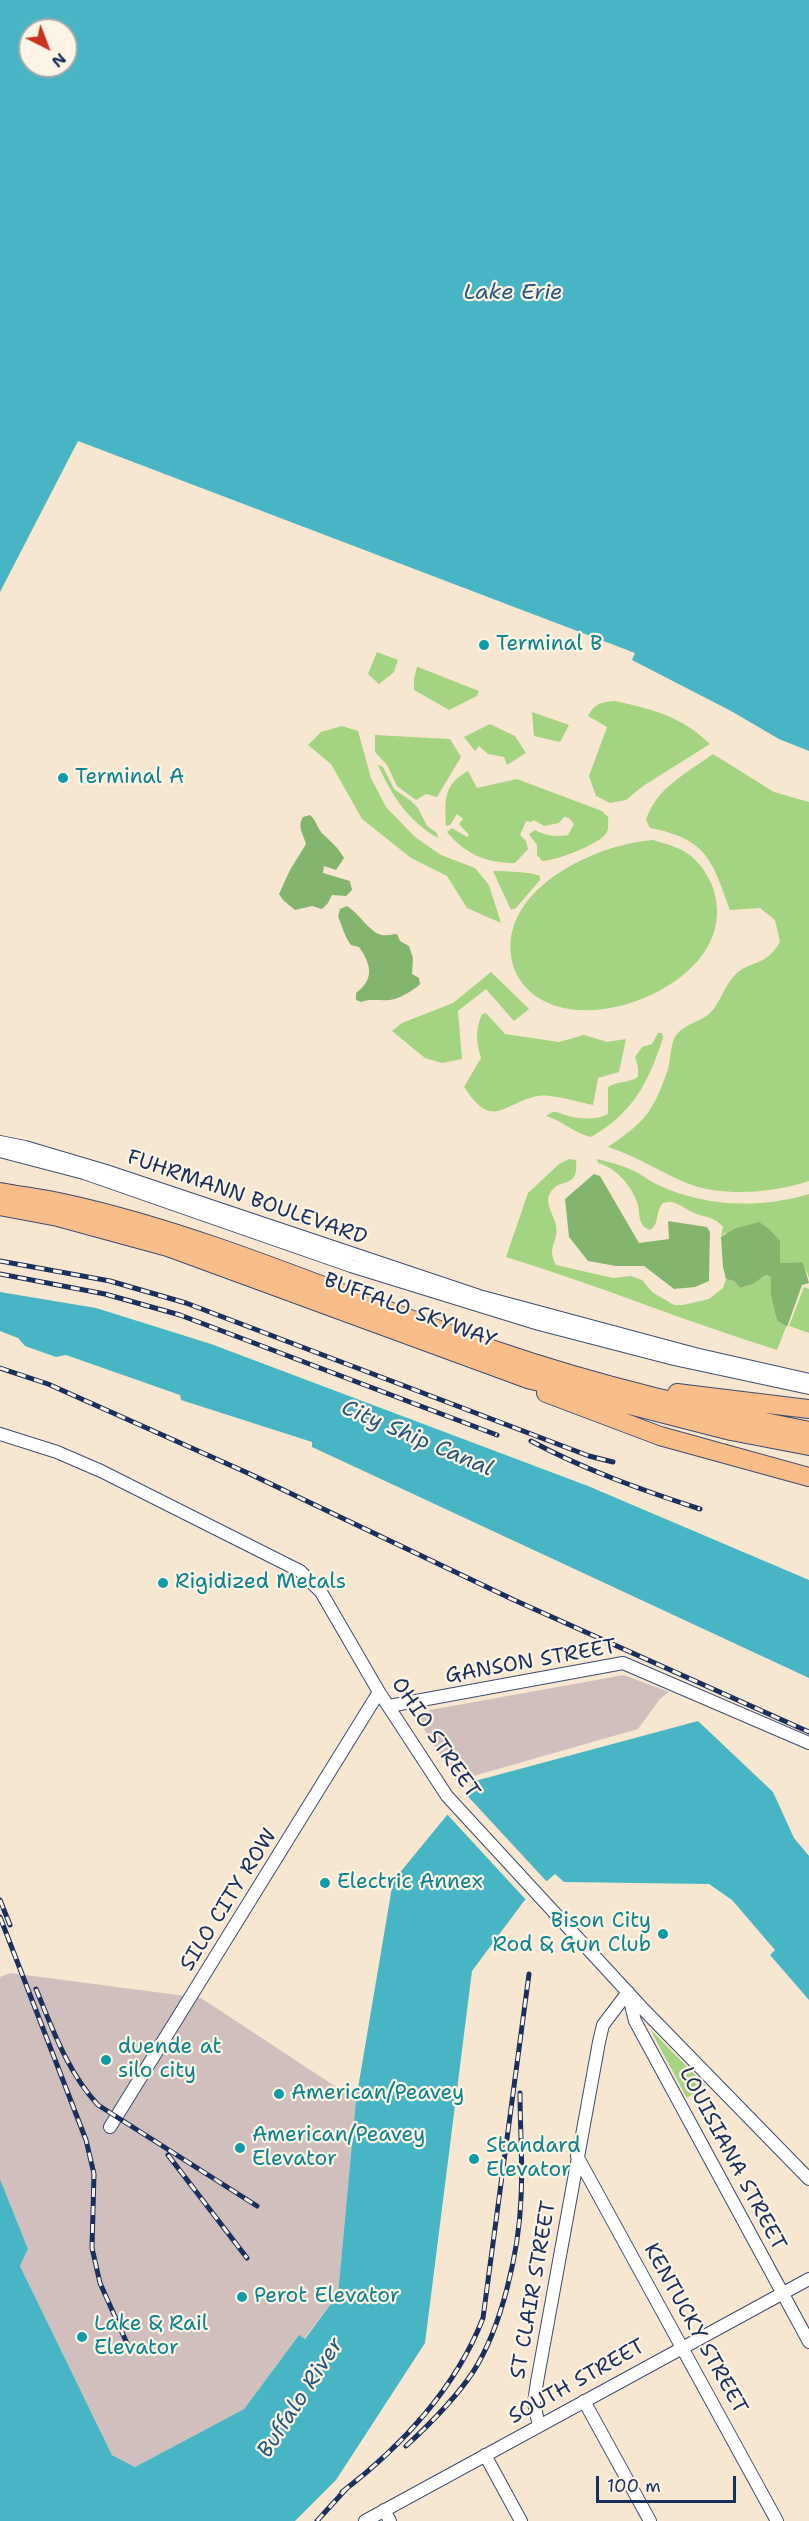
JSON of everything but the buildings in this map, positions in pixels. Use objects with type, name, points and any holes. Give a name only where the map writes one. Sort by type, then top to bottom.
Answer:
[{"type":"highway","name":"BUFFALO SKYWAY","points":[[0,1192],[63,1203],[178,1235],[432,1335],[528,1378],[731,1431],[809,1446]]},
{"type":"highway","name":"BUFFALO SKYWAY","points":[[0,1206],[58,1217],[168,1247],[432,1335],[589,1381],[716,1413],[809,1431]]},
{"type":"highway","points":[[528,1378],[543,1392],[660,1436],[809,1477]]},
{"type":"highway","points":[[589,1381],[809,1409]]},
{"type":"street","name":"FUHRMANN BOULEVARD","points":[[0,1142],[106,1171],[478,1301],[809,1380]]},
{"type":"street","name":"FUHRMANN BOULEVARD","points":[[0,1152],[84,1173],[351,1266],[674,1359],[809,1388]]},
{"type":"street","name":"OHIO STREET","points":[[0,1434],[57,1452],[101,1471],[300,1571],[321,1592],[379,1692],[447,1796],[628,1992],[809,2179]]},
{"type":"street","name":"GANSON STREET","points":[[389,1707],[623,1663],[809,1743]]},
{"type":"street","name":"SILO CITY ROW","points":[[110,2127],[379,1692]]},
{"type":"street","name":"ST CLAIR STREET","points":[[539,2426],[534,2403],[537,2382],[603,2025],[628,1992]]},
{"type":"street","name":"LOUISIANA STREET","points":[[628,1992],[635,2021],[809,2342]]},
{"type":"street","name":"KENTUCKY STREET","points":[[577,2156],[777,2521]]},
{"type":"street","name":"SOUTH STREET","points":[[365,2521],[387,2516],[485,2455],[809,2279]]},
{"type":"street","points":[[584,2401],[650,2521]]},
{"type":"street","points":[[485,2455],[521,2521]]},
{"type":"shaded area","points":[[624,1675],[669,1692],[660,1699],[638,1729],[456,1781],[422,1726],[421,1718],[430,1710]]},
{"type":"shaded area","points":[[10,1973],[201,1998],[356,2100],[338,2294],[304,2339],[298,2336],[244,2409],[135,2467],[112,2455],[20,2266],[28,2249],[0,2179],[0,1977]]},
{"type":"green space","points":[[377,652],[398,660],[394,672],[379,684],[368,674]]},
{"type":"green space","points":[[417,667],[479,691],[477,696],[449,710],[414,690]]},
{"type":"green space","points":[[614,701],[677,720],[710,744],[643,786],[626,800],[610,803],[596,796],[589,776],[607,727],[588,716],[598,704]]},
{"type":"green space","points":[[532,712],[569,725],[560,742],[534,736]]},
{"type":"green space","points":[[490,724],[515,736],[526,753],[507,765],[504,757],[488,754],[479,746],[475,751],[464,737]]},
{"type":"green space","points":[[342,726],[358,731],[371,778],[386,807],[415,837],[441,855],[475,868],[489,885],[501,923],[467,908],[447,876],[411,858],[362,819],[331,764],[308,745],[321,732]]},
{"type":"green space","points":[[375,735],[450,739],[461,757],[437,797],[426,794],[416,800],[397,786],[387,765],[375,752]]},
{"type":"green space","points":[[713,754],[774,792],[809,802],[809,1181],[765,1191],[733,1192],[703,1188],[679,1180],[608,1147],[640,1122],[652,1106],[668,1069],[672,1044],[678,1033],[709,1014],[734,976],[746,967],[769,956],[780,942],[775,920],[760,908],[730,910],[718,878],[705,854],[684,838],[650,828],[646,820],[657,799],[665,790]]},
{"type":"green space","points":[[378,765],[383,767],[394,789],[418,808],[427,826],[437,833],[438,838],[418,824],[402,807]]},
{"type":"green space","points":[[468,771],[477,788],[517,779],[602,811],[608,817],[607,832],[596,842],[577,851],[542,861],[537,855],[537,845],[529,834],[535,830],[551,836],[568,835],[574,824],[569,818],[564,817],[559,823],[544,826],[534,820],[526,821],[520,835],[526,841],[528,849],[515,863],[504,863],[477,856],[461,846],[447,832],[452,828],[467,837],[469,835],[459,824],[463,819],[457,814],[450,825],[446,826],[447,794],[454,782]]},
{"type":"green space","points":[[310,815],[344,858],[336,870],[324,866],[323,873],[350,881],[352,890],[346,896],[332,895],[322,909],[312,906],[295,910],[279,894],[306,844],[301,824],[303,817]]},
{"type":"green space","points":[[653,840],[673,846],[691,856],[701,866],[714,890],[717,916],[715,929],[703,954],[690,969],[672,983],[630,1003],[585,1010],[563,1008],[544,1001],[532,993],[514,969],[511,955],[513,931],[522,909],[538,890],[558,873],[581,860],[630,843]]},
{"type":"green space","points":[[493,871],[531,874],[540,876],[540,880],[516,908],[511,910]]},
{"type":"green space","points":[[347,906],[378,933],[397,934],[400,941],[409,946],[413,958],[412,974],[419,978],[418,986],[395,999],[361,1002],[356,1000],[356,993],[366,982],[369,971],[363,953],[359,947],[351,945],[338,917],[340,909]]},
{"type":"green space","points":[[491,972],[529,1009],[514,1021],[486,989],[458,1011],[462,1059],[442,1063],[425,1058],[392,1031],[402,1023],[453,1003]]},
{"type":"green space","points":[[486,1013],[505,1034],[559,1042],[584,1035],[607,1042],[626,1039],[619,1072],[598,1078],[593,1105],[542,1095],[498,1111],[482,1108],[464,1087],[481,1058],[477,1031],[482,1014]]},
{"type":"green space","points":[[658,1033],[662,1033],[663,1038],[645,1083],[629,1107],[606,1127],[591,1137],[546,1116],[555,1112],[583,1118],[608,1114],[608,1087],[638,1077],[635,1057],[642,1047],[652,1044]]},
{"type":"green space","points":[[569,1159],[576,1160],[575,1176],[572,1180],[554,1188],[548,1197],[556,1225],[552,1253],[556,1265],[613,1278],[631,1276],[642,1280],[652,1292],[674,1305],[709,1299],[723,1288],[726,1279],[734,1281],[740,1288],[753,1284],[766,1275],[771,1277],[771,1296],[777,1321],[786,1327],[777,1350],[506,1257],[528,1193],[559,1164]]},
{"type":"green space","points":[[597,1159],[628,1168],[674,1192],[712,1201],[771,1202],[809,1194],[809,1278],[803,1262],[780,1263],[779,1255],[725,1233],[721,1237],[723,1227],[716,1221],[676,1203],[663,1203],[653,1227],[650,1230],[646,1228],[641,1222],[638,1206],[627,1183],[610,1168],[598,1163]]},
{"type":"green space","points":[[594,1174],[600,1176],[639,1243],[669,1239],[668,1221],[707,1227],[710,1232],[709,1281],[695,1287],[674,1289],[644,1266],[616,1266],[588,1261],[569,1237],[565,1199]]},
{"type":"green space","points":[[759,1222],[780,1241],[780,1263],[803,1262],[809,1283],[802,1285],[787,1327],[777,1321],[771,1296],[771,1277],[766,1275],[753,1284],[740,1288],[734,1281],[726,1279],[721,1237],[734,1229]]},
{"type":"green space","points":[[804,1287],[809,1289],[809,1333],[789,1326]]},
{"type":"green space","points":[[650,2029],[705,2085],[687,2098]]},
{"type":"water","name":"Lake Erie","points":[[0,0],[809,0],[809,751],[779,739],[731,711],[632,660],[635,653],[78,441],[0,592]]},
{"type":"water","name":"City Ship Canal","points":[[0,1292],[96,1308],[211,1344],[588,1486],[809,1580],[809,1678],[312,1447],[312,1442],[181,1400],[180,1395],[66,1355],[56,1357],[25,1346],[18,1338],[0,1331]]},
{"type":"water","name":"Buffalo River","points":[[698,1721],[773,1792],[794,1838],[809,1856],[809,2000],[770,1955],[775,1950],[732,1900],[709,1884],[564,1882],[555,1874],[524,1901],[472,1971],[425,2343],[336,2480],[295,2521],[0,2521],[0,2179],[28,2249],[20,2266],[112,2455],[135,2467],[244,2409],[299,2335],[305,2339],[338,2294],[356,2100],[393,1881],[475,1781]]},
{"type":"pier","points":[[462,1790],[549,1884],[528,1902],[445,1812]]},
{"type":"railway","points":[[0,1261],[110,1281],[186,1303],[589,1456],[613,1462]]},
{"type":"railway","points":[[0,1274],[105,1294],[180,1315],[497,1435]]},
{"type":"railway","points":[[0,1368],[48,1384],[250,1474],[514,1600],[809,1732]]},
{"type":"railway","points":[[531,1441],[614,1479],[700,1509]]},
{"type":"railway","points":[[0,1900],[10,1925]]},
{"type":"railway","points":[[0,1917],[86,2140],[94,2174],[92,2248],[100,2283],[129,2348]]},
{"type":"railway","points":[[342,2492],[385,2456],[442,2392],[472,2344],[483,2318],[529,1974]]},
{"type":"railway","points":[[36,1989],[69,2064],[98,2105],[257,2206]]},
{"type":"railway","points":[[406,2446],[442,2411],[473,2372],[483,2354],[500,2311],[513,2264],[520,2219],[522,2172],[520,2093]]},
{"type":"railway","points":[[168,2155],[247,2258]]},
{"type":"railway","points":[[317,2521],[347,2488]]},
{"type":"place","name":"Terminal B","points":[[484,645]]},
{"type":"place","name":"Terminal A","points":[[63,778]]},
{"type":"place","name":"Rigidized Metals","points":[[163,1583]]},
{"type":"place","name":"Electric Annex","points":[[325,1883]]},
{"type":"place","name":"Bison City Rod & Gun Club","points":[[663,1934]]},
{"type":"place","name":"duende at silo city","points":[[106,2060]]},
{"type":"place","name":"American/Peavey","points":[[279,2094]]},
{"type":"place","name":"American/Peavey Elevator","points":[[240,2148]]},
{"type":"place","name":"Standard Elevator","points":[[474,2159]]},
{"type":"place","name":"Perot Elevator","points":[[242,2297]]},
{"type":"place","name":"Lake & Rail Elevator","points":[[82,2337]]}]
